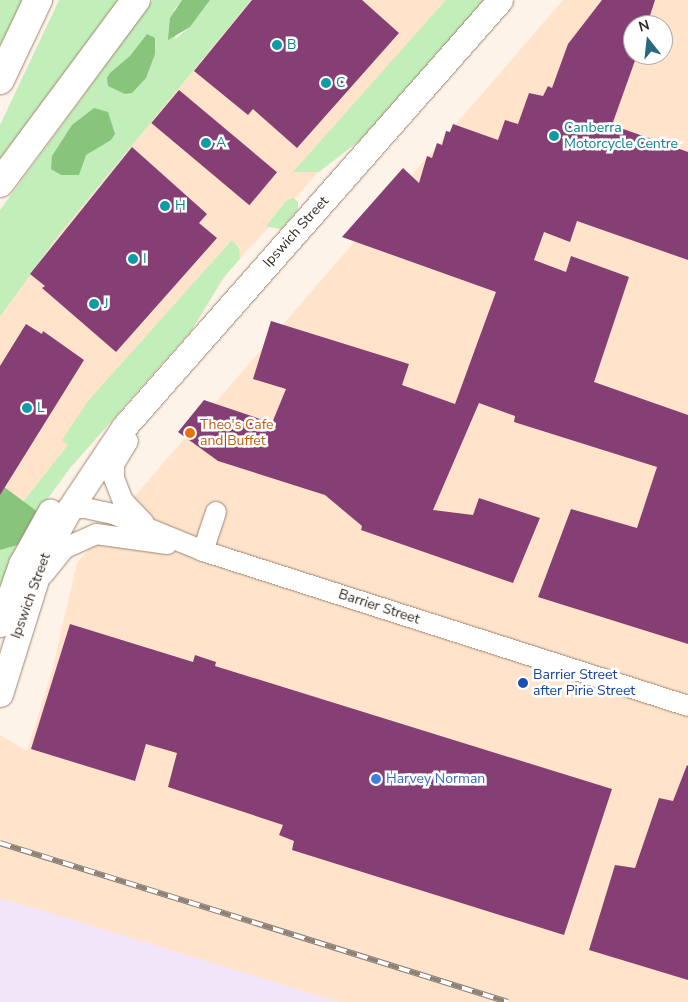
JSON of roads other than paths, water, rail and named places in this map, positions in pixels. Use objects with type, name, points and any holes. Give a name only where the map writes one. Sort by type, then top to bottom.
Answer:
[{"type":"highway","points":[[0,80],[38,0]]},
{"type":"highway","points":[[0,183],[136,0]]},
{"type":"main road","name":"Ipswich Street","points":[[0,624],[17,573],[36,534],[76,475],[124,427],[470,37],[500,0]]},
{"type":"main road","name":"Ipswich Street","points":[[470,37],[512,0]]},
{"type":"main road","name":"Ipswich Street","points":[[0,694],[43,557],[70,508],[124,427]]},
{"type":"main road","points":[[36,534],[56,514],[70,508]]},
{"type":"street","points":[[147,399],[130,439],[118,455],[114,472],[122,501],[151,528]]},
{"type":"street","name":"Barrier Street","points":[[70,508],[101,511],[151,528],[203,551],[688,706]]},
{"type":"street","points":[[24,613],[50,564],[64,548],[85,537],[114,535],[203,551],[216,512]]},
{"type":"railway","points":[[0,843],[508,1002]]},
{"type":"place","name":"B","points":[[277,45]]},
{"type":"place","name":"C","points":[[326,83]]},
{"type":"place","name":"Canberra Motorcycle Centre","points":[[554,136]]},
{"type":"place","name":"A","points":[[206,143]]},
{"type":"place","name":"H","points":[[165,206]]},
{"type":"place","name":"I","points":[[133,259]]},
{"type":"place","name":"J","points":[[94,304]]},
{"type":"place","name":"L","points":[[27,408]]},
{"type":"place","name":"Theo's Cafe and Buffet","points":[[190,433]]},
{"type":"place","name":"Barrier Street after Pirie Street","points":[[523,683]]},
{"type":"place","name":"Harvey Norman","points":[[376,779]]}]
